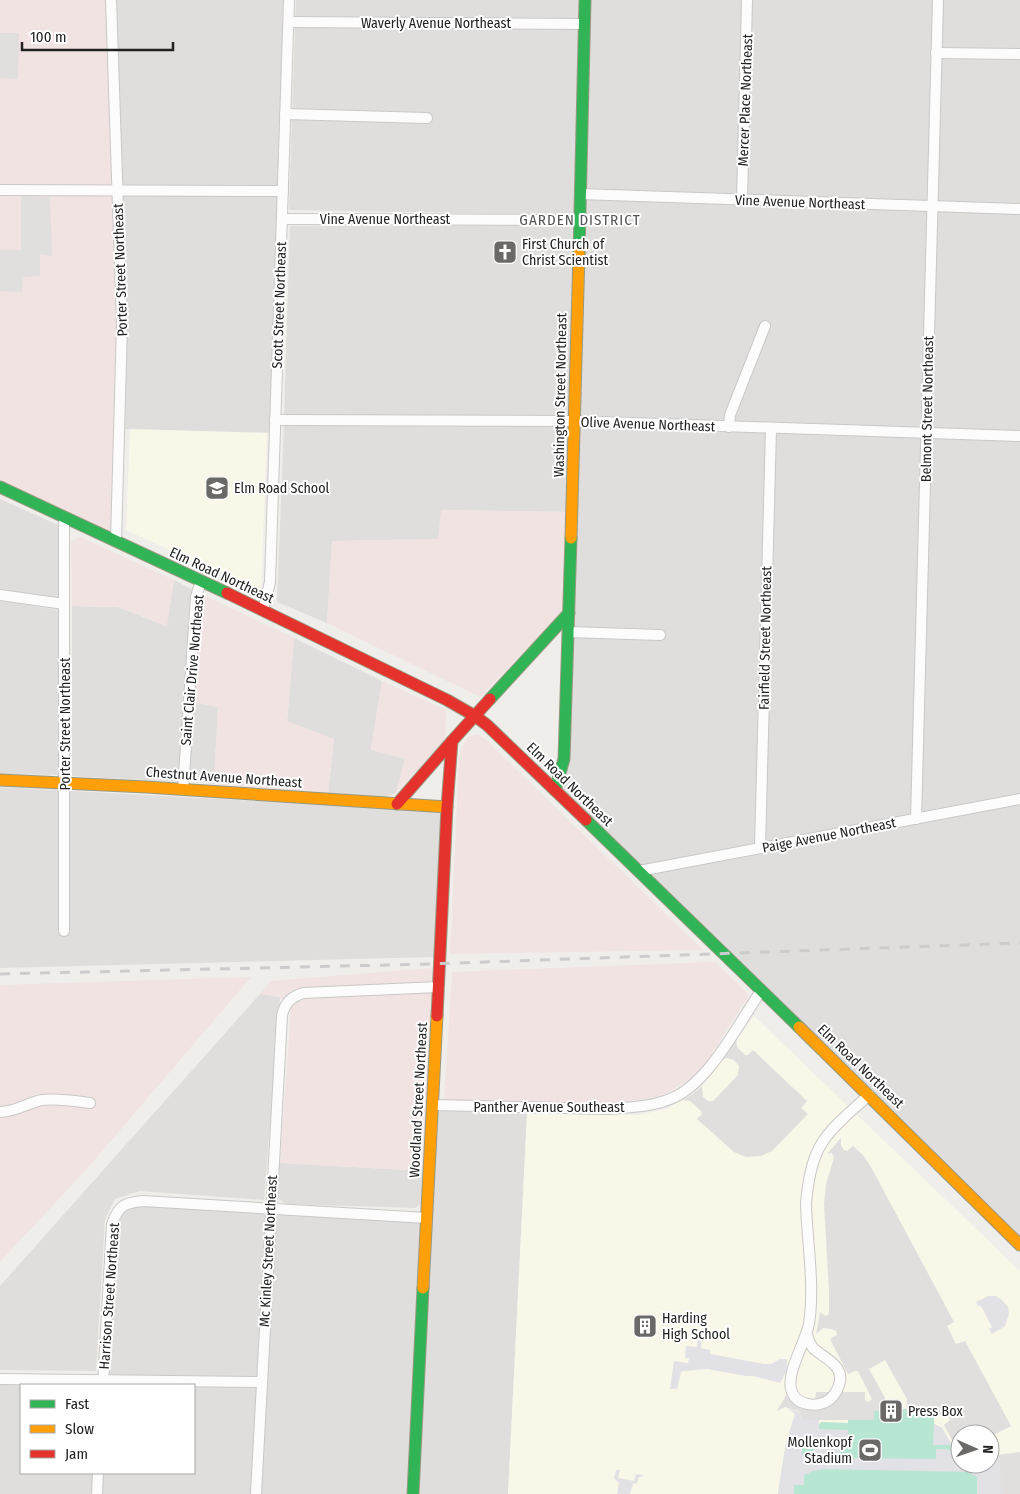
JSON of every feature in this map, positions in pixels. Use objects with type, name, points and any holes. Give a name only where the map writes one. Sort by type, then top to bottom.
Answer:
[{"type":"street","name":"Porter Street Northeast","points":[[111,0],[122,334],[116,541]]},
{"type":"street","name":"Scott Street Northeast","points":[[263,610],[270,582],[289,0]]},
{"type":"street","name":"Washington Street Northeast","points":[[555,790],[564,759],[569,632],[585,0]]},
{"type":"street","name":"Mercer Place Northeast","points":[[742,200],[747,0]]},
{"type":"street","name":"Belmont Street Northeast","points":[[916,819],[938,0]]},
{"type":"street","name":"Waverly Avenue Northeast","points":[[289,22],[584,24]]},
{"type":"street","points":[[936,53],[1020,54]]},
{"type":"street","points":[[286,114],[426,118]]},
{"type":"street","points":[[0,190],[283,191]]},
{"type":"street","name":"Vine Avenue Northeast","points":[[580,194],[1020,209]]},
{"type":"street","name":"Vine Avenue Northeast","points":[[282,219],[579,220]]},
{"type":"street","points":[[729,427],[730,415],[765,326]]},
{"type":"street","name":"Olive Avenue Northeast","points":[[275,420],[574,421],[1020,436]]},
{"type":"street","name":"Fairfield Street Northeast","points":[[760,848],[771,429]]},
{"type":"street","name":"Elm Road Northeast","points":[[0,486],[64,518],[263,610],[455,704],[475,716],[555,790],[869,1094],[1019,1243]]},
{"type":"street","name":"Porter Street Northeast","points":[[64,518],[64,931]]},
{"type":"street","name":"Saint Clair Drive Northeast","points":[[183,790],[196,596],[201,581]]},
{"type":"street","points":[[0,594],[64,604]]},
{"type":"street","points":[[397,804],[569,613]]},
{"type":"street","points":[[569,632],[660,635]]},
{"type":"street","name":"Woodland Street Northeast","points":[[414,1494],[447,807],[452,741]]},
{"type":"street","name":"Chestnut Avenue Northeast","points":[[0,780],[447,807]]},
{"type":"street","name":"Paige Avenue Northeast","points":[[638,871],[1020,799]]},
{"type":"street","name":"Mc Kinley Street Northeast","points":[[256,1494],[275,1115],[283,1009],[292,998],[303,993],[439,987]]},
{"type":"street","name":"Panther Avenue Southeast","points":[[433,1105],[609,1109],[637,1107],[669,1100],[678,1096],[700,1078],[761,991]]},
{"type":"street","points":[[807,1334],[811,1345],[835,1364],[840,1381],[837,1391],[831,1398],[822,1404],[814,1406],[796,1399],[791,1389],[793,1369],[807,1334],[811,1310],[806,1203],[812,1167],[823,1141],[832,1129],[869,1094]]},
{"type":"street","points":[[0,1112],[16,1110],[42,1100],[90,1103]]},
{"type":"street","name":"Harrison Street Northeast","points":[[103,1383],[112,1224],[120,1208],[130,1203],[143,1201],[271,1209]]},
{"type":"street","points":[[271,1209],[427,1218]]},
{"type":"street","points":[[0,1379],[103,1383],[261,1382]]},
{"type":"street","points":[[97,1494],[98,1474]]},
{"type":"shaded area","points":[[0,0],[111,0],[122,325],[116,541],[0,487]]},
{"type":"shaded area","points":[[111,0],[289,0],[275,433],[119,429]]},
{"type":"shaded area","points":[[296,0],[581,0],[574,215],[289,210]]},
{"type":"shaded area","points":[[585,0],[1020,0],[1020,1245],[555,790],[562,767]]},
{"type":"shaded area","points":[[0,33],[19,33],[18,79],[0,78]]},
{"type":"shaded area","points":[[21,196],[50,197],[52,256],[40,254],[40,276],[23,277],[22,292],[0,291],[0,250],[21,250]]},
{"type":"shaded area","points":[[573,225],[569,415],[284,415],[290,226]]},
{"type":"shaded area","points":[[284,424],[568,427],[567,512],[442,510],[439,539],[332,541],[327,623],[277,602]]},
{"type":"shaded area","points":[[130,429],[267,433],[261,592],[126,530]]},
{"type":"shaded area","points":[[0,499],[58,525],[59,600],[0,590]]},
{"type":"shaded area","points":[[441,510],[567,512],[564,610],[480,697],[327,623],[332,541],[438,539]]},
{"type":"shaded area","points":[[80,537],[174,580],[167,626],[118,607],[72,606],[71,542]]},
{"type":"shaded area","points":[[174,580],[193,590],[180,782],[72,776],[72,606],[118,607],[166,626]]},
{"type":"shaded area","points":[[203,595],[294,638],[287,721],[334,739],[328,793],[214,784],[218,707],[192,702],[199,604]]},
{"type":"shaded area","points":[[0,601],[59,610],[61,775],[0,774]]},
{"type":"shaded area","points":[[294,638],[382,681],[371,749],[405,758],[396,793],[385,797],[328,793],[334,739],[287,722]]},
{"type":"shaded area","points":[[382,681],[446,710],[445,740],[396,793],[405,759],[371,750]]},
{"type":"shaded area","points":[[192,702],[218,707],[214,784],[188,781]]},
{"type":"shaded area","points":[[478,734],[703,950],[450,954],[459,760],[461,748],[469,737]]},
{"type":"shaded area","points":[[0,787],[441,811],[435,957],[0,968]]},
{"type":"shaded area","points":[[715,962],[749,995],[698,1075],[661,1096],[618,1103],[444,1100],[452,972]]},
{"type":"shaded area","points":[[432,968],[425,1171],[280,1163],[291,1009],[280,997],[260,994],[271,981]]},
{"type":"shaded area","points":[[251,977],[92,1163],[0,1262],[0,985]]},
{"type":"shaded area","points":[[260,994],[280,997],[264,1200],[140,1191],[115,1199],[105,1219],[96,1371],[0,1370],[0,1286]]},
{"type":"shaded area","points":[[754,1016],[1020,1271],[1020,1494],[508,1494],[527,1114],[638,1115],[667,1109],[693,1094],[704,1084]]},
{"type":"shaded area","points":[[736,1037],[737,1047],[745,1055],[748,1055],[753,1050],[807,1101],[801,1108],[808,1114],[772,1151],[761,1156],[746,1157],[734,1152],[697,1119],[702,1114],[701,1111],[690,1101],[683,1100],[702,1086],[703,1097],[708,1101],[713,1101],[738,1075],[739,1066],[734,1060],[727,1058],[722,1060]]},
{"type":"shaded area","points":[[433,1105],[525,1108],[527,1114],[508,1494],[0,1494],[0,1379],[104,1380],[112,1224],[124,1205],[426,1218]]},
{"type":"shaded area","points":[[841,1138],[841,1145],[844,1150],[847,1151],[853,1146],[863,1155],[954,1322],[947,1326],[956,1344],[965,1341],[1011,1426],[1000,1432],[1000,1424],[950,1424],[950,1436],[944,1425],[950,1420],[948,1416],[935,1415],[933,1412],[906,1412],[907,1399],[885,1360],[869,1369],[885,1398],[885,1411],[874,1411],[874,1420],[802,1420],[801,1413],[798,1411],[785,1407],[777,1411],[791,1387],[794,1398],[815,1400],[816,1392],[865,1392],[865,1400],[868,1402],[872,1399],[858,1371],[848,1374],[830,1339],[837,1335],[836,1331],[823,1328],[816,1334],[820,1312],[825,1316],[829,1312],[824,1204],[826,1184],[834,1158],[832,1153],[827,1154]]},
{"type":"shaded area","points":[[280,1163],[425,1171],[422,1203],[415,1208],[285,1204],[277,1197]]},
{"type":"shaded area","points":[[988,1296],[996,1296],[1001,1299],[1008,1307],[1009,1314],[1005,1326],[992,1334],[989,1329],[992,1327],[981,1306],[978,1306],[976,1302]]},
{"type":"shaded area","points":[[698,1337],[702,1337],[701,1348],[710,1350],[710,1354],[764,1364],[787,1359],[787,1370],[780,1383],[753,1376],[707,1369],[683,1371],[681,1372],[677,1389],[670,1389],[674,1361],[688,1363],[689,1358],[685,1358],[686,1346],[697,1347]]},
{"type":"shaded area","points":[[788,1408],[801,1413],[802,1420],[819,1420],[819,1429],[848,1430],[847,1447],[840,1445],[839,1458],[936,1459],[936,1449],[948,1449],[950,1451],[950,1472],[824,1469],[804,1475],[804,1485],[794,1485],[794,1494],[778,1494],[786,1443],[795,1414]],"holes":[[[800,1439],[809,1439],[811,1443],[814,1443],[813,1456],[802,1455]]]},
{"type":"shaded area","points":[[934,1424],[942,1428],[950,1445],[933,1445]]},
{"type":"shaded area","points":[[1020,1452],[1020,1494],[1002,1494],[1000,1455]]},
{"type":"shaded area","points":[[616,1470],[620,1470],[618,1478],[634,1481],[636,1474],[643,1475],[639,1477],[637,1483],[633,1484],[630,1494],[617,1494],[619,1483],[614,1478]]},
{"type":"shaded area","points":[[972,1474],[1000,1474],[1002,1494],[977,1494],[977,1477]]},
{"type":"green space","name":"Mollenkopf Stadium","points":[[874,1408],[908,1409],[908,1415],[934,1415],[934,1424],[942,1428],[950,1442],[950,1474],[1000,1474],[1002,1494],[778,1494],[786,1443],[818,1443],[819,1425],[821,1422],[848,1423],[848,1414]]},
{"type":"railway","points":[[0,974],[429,964],[1020,943]]},
{"type":"traffic: fast","points":[[579,253],[585,0]]},
{"type":"traffic: fast","points":[[0,487],[227,593]]},
{"type":"traffic: fast","points":[[555,790],[564,759],[571,538]]},
{"type":"traffic: fast","points":[[490,699],[569,613]]},
{"type":"traffic: fast","points":[[586,820],[799,1027]]},
{"type":"traffic: fast","points":[[413,1494],[423,1288]]},
{"type":"traffic: slow","points":[[571,538],[579,253]]},
{"type":"traffic: slow","points":[[0,780],[146,787],[447,807]]},
{"type":"traffic: slow","points":[[423,1288],[437,1016]]},
{"type":"traffic: slow","points":[[799,1027],[1020,1245]]},
{"type":"traffic: jam","points":[[227,593],[447,700],[475,716],[487,725],[586,820]]},
{"type":"traffic: jam","points":[[437,1016],[452,741],[490,699]]},
{"type":"traffic: jam","points":[[397,804],[452,741]]},
{"type":"place","name":"First Church of Christ Scientist","points":[[505,252]]},
{"type":"place","name":"Elm Road School","points":[[217,488]]},
{"type":"place","name":"Harding High School","points":[[645,1326]]},
{"type":"place","name":"Press Box","points":[[891,1411]]},
{"type":"place","name":"Mollenkopf Stadium","points":[[870,1450]]},
{"type":"district","name":"GARDEN DISTRICT","points":[[580,220]]}]
